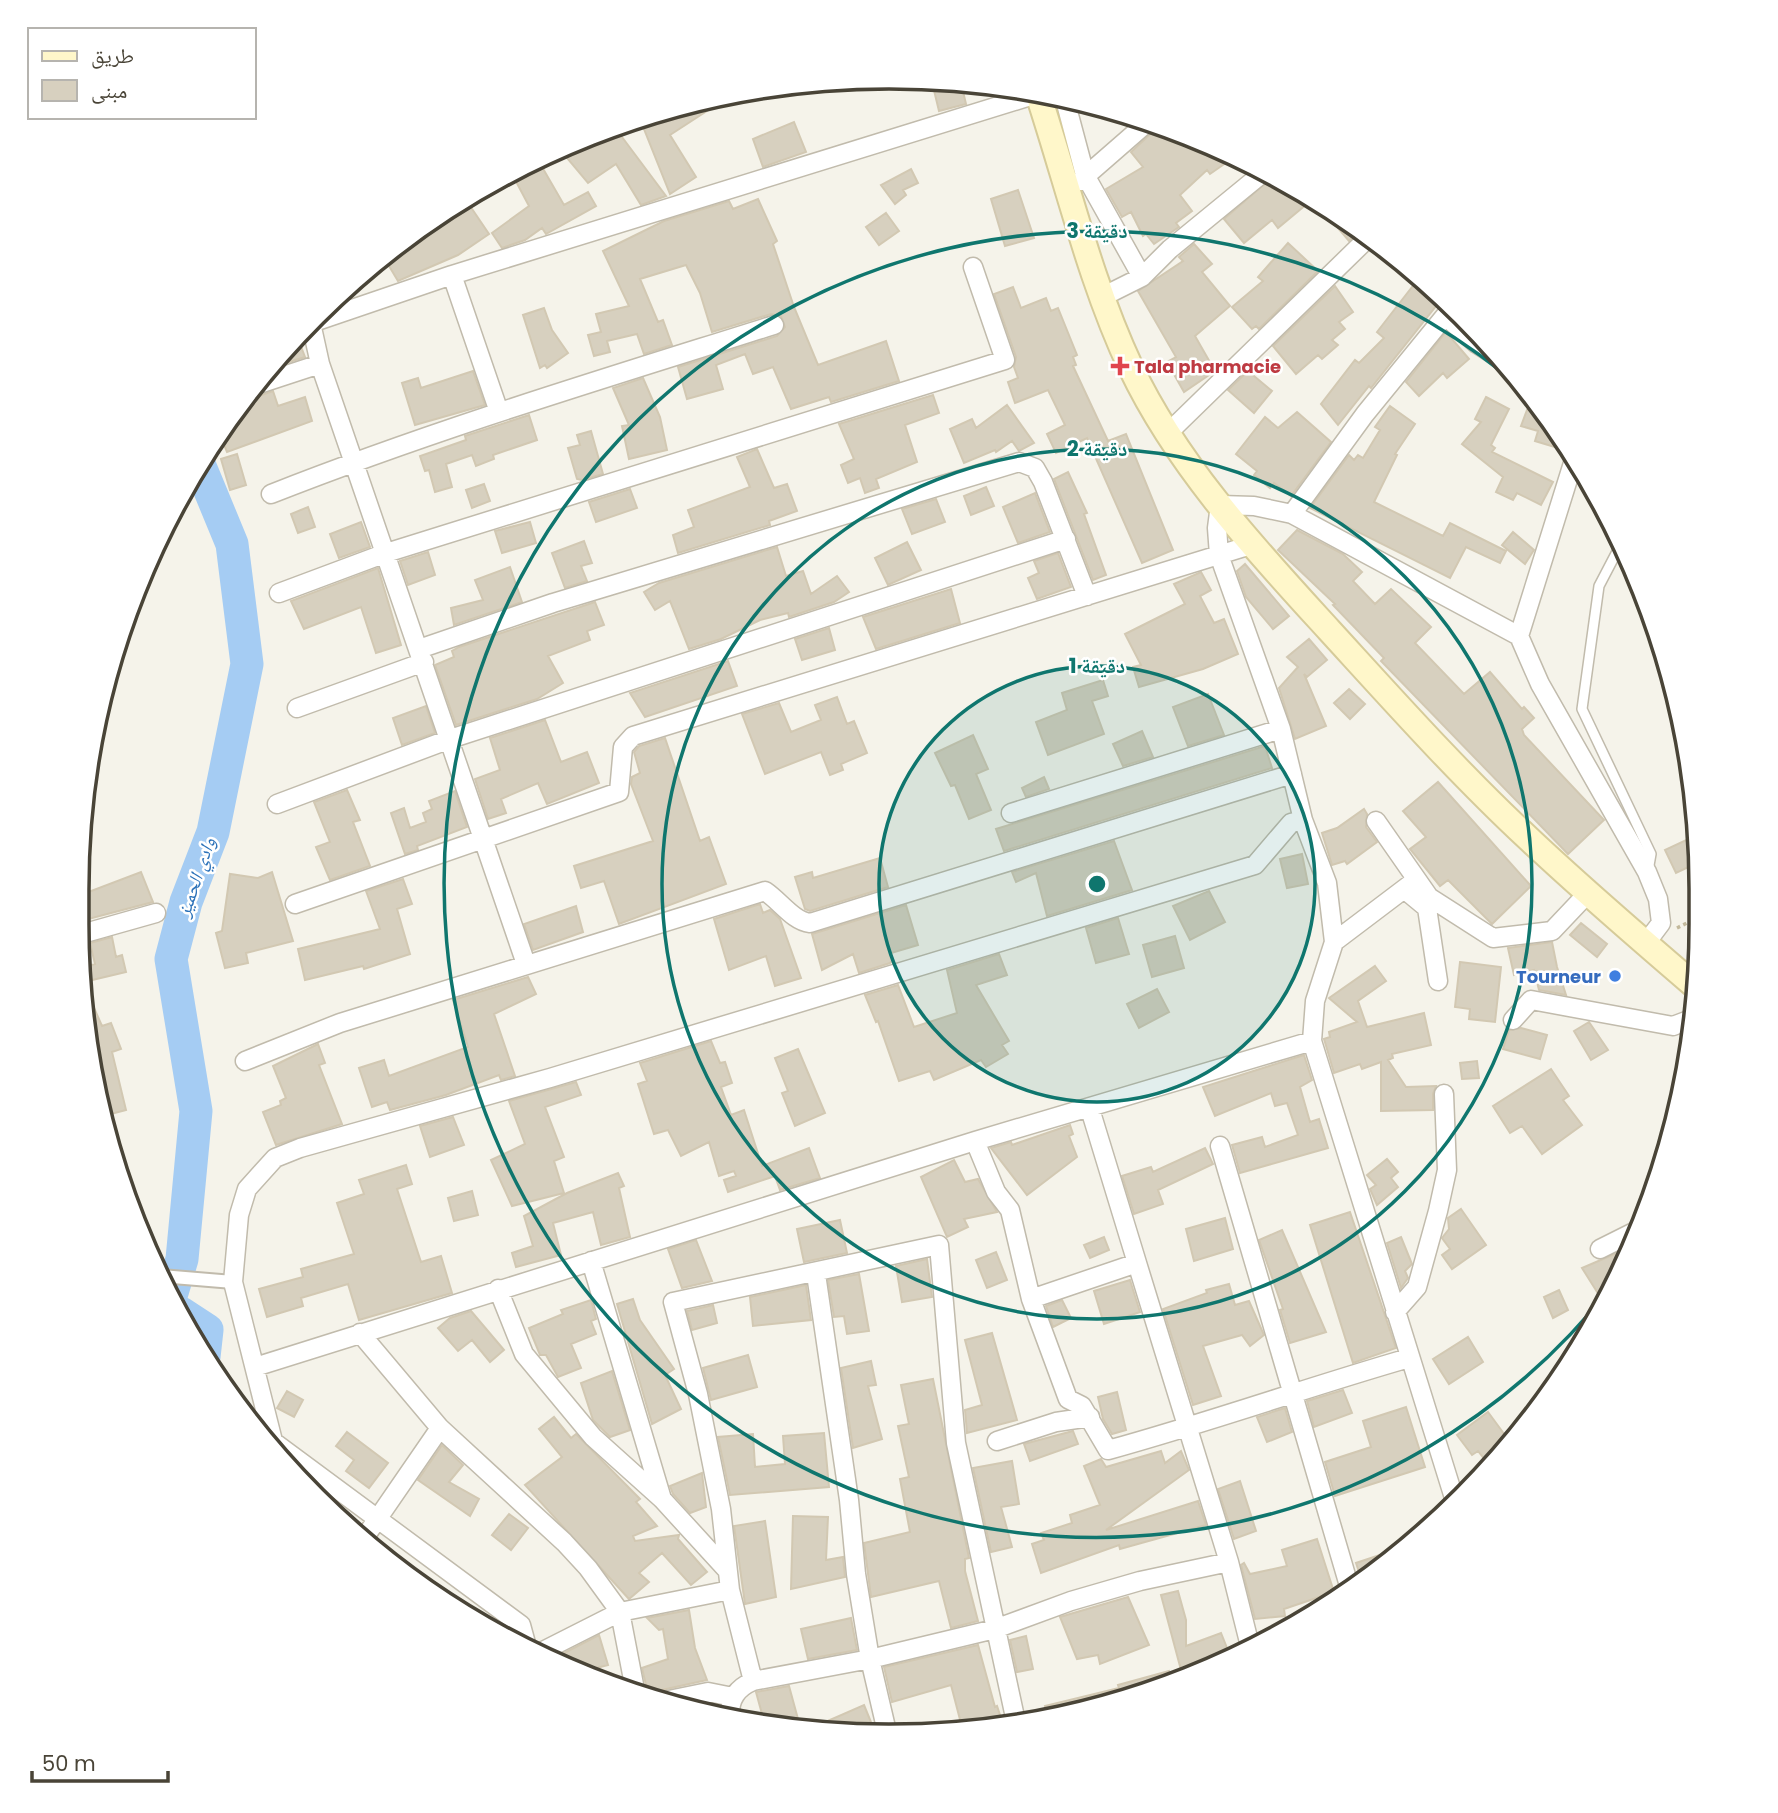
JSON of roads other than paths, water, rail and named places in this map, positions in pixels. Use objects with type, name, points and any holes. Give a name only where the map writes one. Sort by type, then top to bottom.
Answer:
[{"type":"main road","points":[[1043,105],[1078,183],[1102,297],[1132,369],[1169,432],[1220,505],[1251,545],[1517,827],[1687,979]]},
{"type":"street","points":[[330,317],[452,275],[1018,100]]},
{"type":"street","points":[[1067,110],[1078,183],[1142,277]]},
{"type":"street","points":[[1078,183],[1139,130]]},
{"type":"street","points":[[1102,297],[1142,277],[1179,241],[1256,179]]},
{"type":"street","points":[[1169,432],[1361,244]]},
{"type":"street","points":[[279,593],[386,553],[1005,360],[973,267]]},
{"type":"street","points":[[452,275],[499,412]]},
{"type":"street","points":[[1292,514],[1365,414],[1445,316],[1462,331]]},
{"type":"street","points":[[271,494],[354,461],[499,412],[774,325]]},
{"type":"street","points":[[314,333],[320,364],[526,964]]},
{"type":"street","points":[[274,379],[320,364]]},
{"type":"street","points":[[297,708],[553,603],[1019,462],[1035,468],[1087,596]]},
{"type":"street","points":[[1519,636],[1571,471]]},
{"type":"street","points":[[1452,1492],[1312,1041],[1315,1001],[1334,942],[1327,883],[1303,820],[1281,729],[1219,555],[1217,527],[1220,505],[1254,506],[1292,514],[1519,636],[1540,684],[1647,872],[1658,899],[1661,923],[1654,951]]},
{"type":"street","points":[[276,804],[450,739],[1066,539]]},
{"type":"street","points":[[295,904],[619,792],[622,747],[633,736],[1251,545]]},
{"type":"street","points":[[1011,813],[1281,729]]},
{"type":"street","points":[[245,1061],[340,1023],[765,891],[779,900],[801,922],[810,923],[1292,774]]},
{"type":"street","points":[[271,1430],[233,1282],[239,1215],[247,1189],[264,1167],[287,1152],[550,1079],[1255,865],[1291,822],[1303,820]]},
{"type":"street","points":[[1376,821],[1410,885],[1427,908],[1438,981]]},
{"type":"street","points":[[1410,885],[1493,938],[1552,931],[1588,893]]},
{"type":"street","points":[[1334,942],[1410,885]]},
{"type":"street","points":[[89,933],[156,913]]},
{"type":"street","points":[[1513,1020],[1531,1000],[1673,1026],[1683,1022]]},
{"type":"street","points":[[255,1367],[975,1141],[1312,1041]]},
{"type":"street","points":[[1395,1312],[1417,1287],[1438,1211],[1447,1170],[1444,1094]]},
{"type":"street","points":[[1090,1109],[1229,1562],[1248,1638]]},
{"type":"street","points":[[975,1141],[996,1192],[1010,1210],[1031,1299],[1068,1399],[1082,1406],[1102,1445],[1108,1450],[1188,1428],[1292,1391],[1409,1358]]},
{"type":"street","points":[[1220,1146],[1347,1579]]},
{"type":"street","points":[[1600,1249],[1625,1236]]},
{"type":"street","points":[[752,1681],[726,1569],[720,1509],[698,1394],[673,1302],[816,1274],[939,1245],[956,1443],[1015,1713]]},
{"type":"street","points":[[591,1261],[662,1499]]},
{"type":"street","points":[[1031,1299],[1137,1263]]},
{"type":"street","points":[[816,1274],[870,1659],[885,1724]]},
{"type":"street","points":[[171,1277],[233,1282]]},
{"type":"street","points":[[498,1289],[524,1354],[593,1437],[662,1499],[726,1569]]},
{"type":"street","points":[[360,1333],[440,1428],[564,1542],[620,1612],[633,1681]]},
{"type":"street","points":[[997,1441],[1056,1422],[1090,1417]]},
{"type":"street","points":[[370,1531],[440,1428]]},
{"type":"street","points":[[299,1463],[521,1625],[524,1635]]},
{"type":"street","points":[[731,1708],[733,1697],[738,1690],[752,1681],[870,1659],[995,1629],[1083,1597],[1229,1562]]},
{"type":"street","points":[[550,1648],[620,1612],[730,1590]]},
{"type":"street","points":[[685,1697],[708,1692],[733,1697]]},
{"type":"lane","points":[[1615,555],[1599,586],[1582,709],[1651,854],[1647,872]]},
{"type":"waterway","name":"وادي الحميز","points":[[175,1283],[182,1259],[196,1111],[171,959],[186,902],[213,832],[247,664],[232,544],[204,476]]},
{"type":"waterway","name":"وادي الحميز","points":[[195,1322],[207,1330],[206,1340]]},
{"type":"waterway","points":[[200,1331],[207,1330]]},
{"type":"place","name":"Tala pharmacie","points":[[1120,366]]},
{"type":"place","name":"Tourneur","points":[[1615,976]]}]
